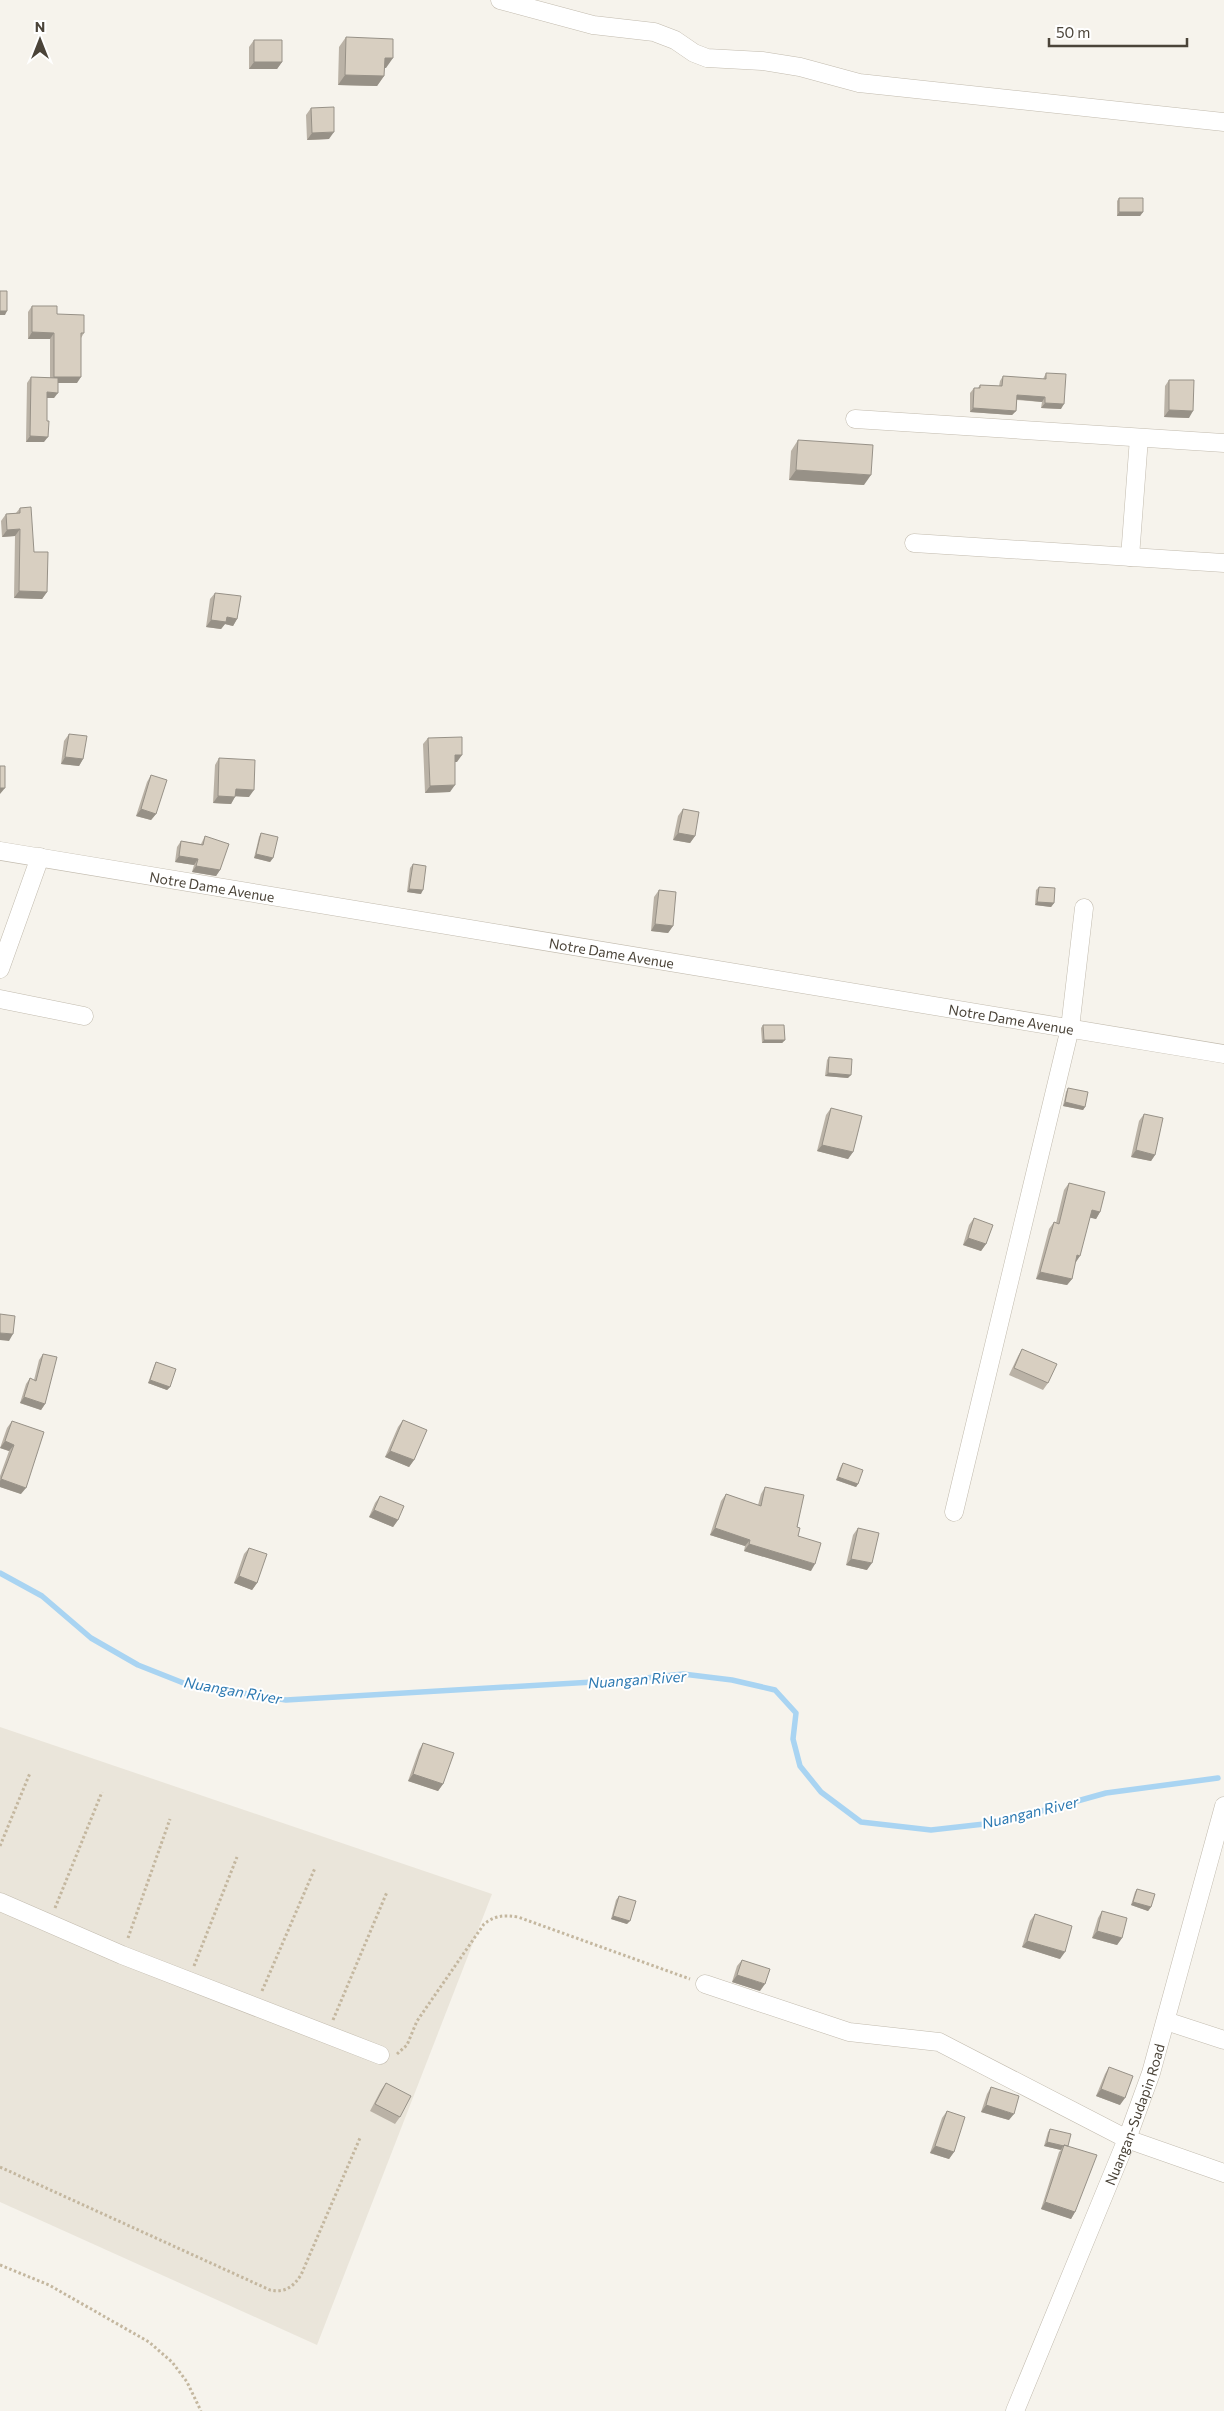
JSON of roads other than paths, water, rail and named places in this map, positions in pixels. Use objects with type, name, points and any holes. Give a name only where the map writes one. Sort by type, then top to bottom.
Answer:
[{"type":"street","points":[[500,0],[593,25],[654,32],[675,40],[694,53],[707,58],[762,61],[800,67],[859,83],[1224,122]]},
{"type":"street","points":[[856,419],[1224,444]]},
{"type":"street","points":[[1130,557],[1139,438]]},
{"type":"street","points":[[914,543],[1224,563]]},
{"type":"street","name":"Notre Dame Avenue","points":[[0,851],[1224,1054]]},
{"type":"street","points":[[0,969],[40,857]]},
{"type":"street","points":[[954,1512],[1070,1028],[1084,908]]},
{"type":"street","points":[[0,999],[84,1016]]},
{"type":"street","name":"Nuangan-Sudapin Road","points":[[1015,2411],[1127,2138],[1151,2073],[1224,1806]]},
{"type":"street","points":[[0,1902],[122,1955],[380,2055]]},
{"type":"street","points":[[705,1984],[849,2032],[939,2042],[1127,2138],[1224,2173]]},
{"type":"street","points":[[1166,2021],[1224,2040]]},
{"type":"waterway","name":"Nuangan River","points":[[0,1573],[42,1596],[91,1638],[138,1665],[186,1684],[286,1700],[627,1680],[683,1674],[732,1680],[775,1690],[796,1713],[793,1739],[800,1766],[821,1792],[861,1822],[931,1830],[1002,1822],[1106,1793],[1218,1778]]}]
